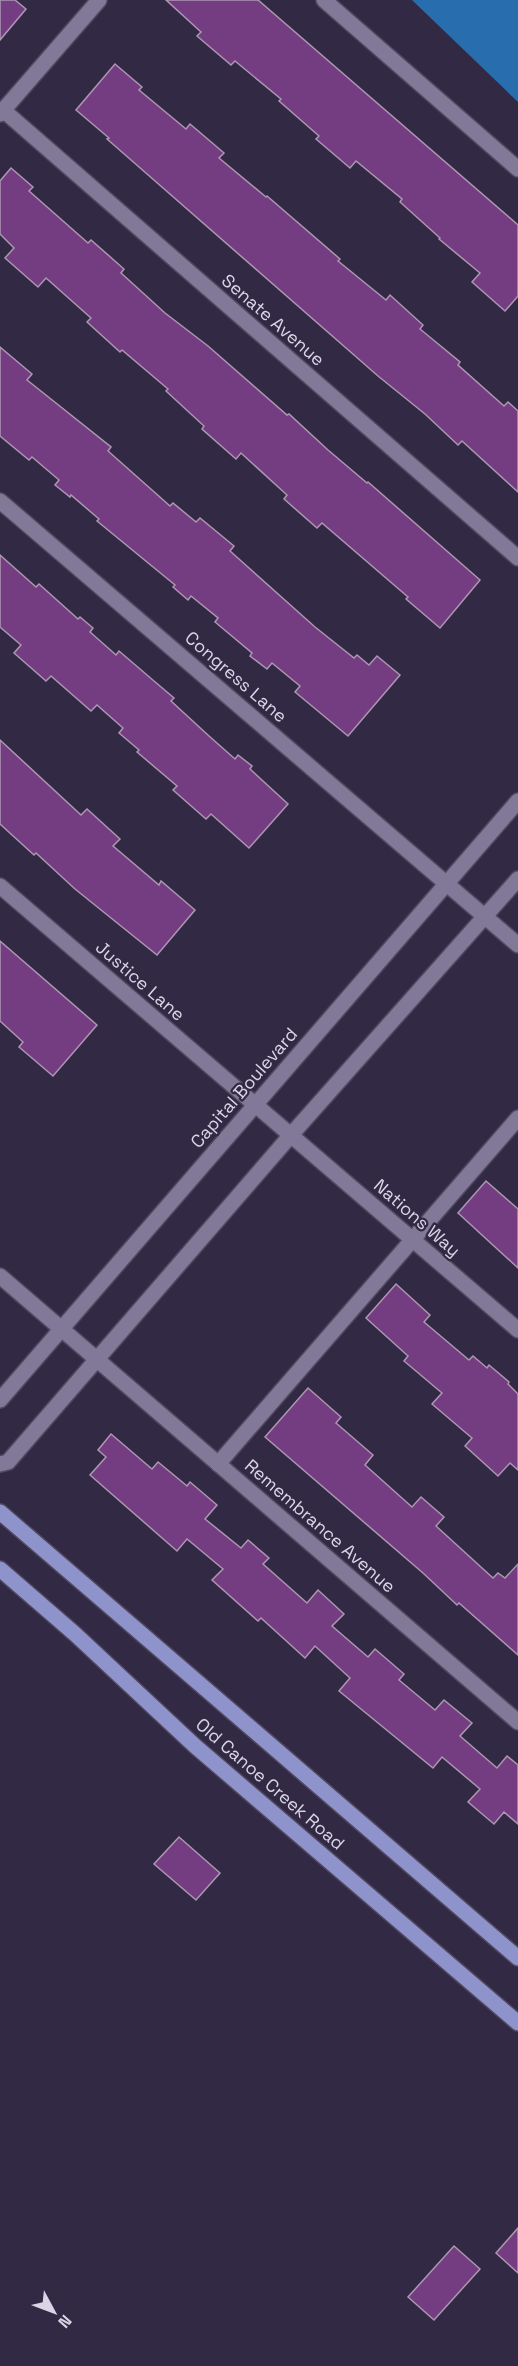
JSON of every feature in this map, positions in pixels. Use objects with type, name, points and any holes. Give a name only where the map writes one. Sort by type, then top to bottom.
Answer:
[{"type":"main road","name":"Old Canoe Creek Road","points":[[0,1512],[518,1958]]},
{"type":"main road","name":"Old Canoe Creek Road","points":[[0,1569],[75,1634],[195,1746],[518,2023]]},
{"type":"street","points":[[2,112],[99,0]]},
{"type":"street","points":[[324,0],[518,169]]},
{"type":"street","name":"Senate Avenue","points":[[2,112],[518,558]]},
{"type":"street","name":"Congress Lane","points":[[0,501],[518,945]]},
{"type":"street","name":"Capital Boulevard","points":[[0,1400],[518,801]]},
{"type":"street","points":[[0,1464],[8,1462],[518,879]]},
{"type":"street","name":"Justice Lane","points":[[0,886],[291,1136]]},
{"type":"street","points":[[218,1464],[518,1118]]},
{"type":"street","name":"Nations Way","points":[[291,1136],[518,1330]]},
{"type":"street","name":"Remembrance Avenue","points":[[0,1276],[518,1722]]},
{"type":"water","points":[[412,0],[518,0],[518,102]]},
{"type":"building","points":[[0,0],[15,0],[26,9],[0,40]]},
{"type":"building","points":[[166,0],[258,0],[518,225],[518,296],[505,311],[472,282],[480,273],[400,202],[402,199],[356,161],[350,168],[316,139],[319,136],[279,101],[281,99],[235,61],[231,65],[197,36],[201,32]]},
{"type":"building","points":[[115,64],[142,87],[139,90],[186,129],[190,124],[224,153],[219,158],[340,259],[338,261],[386,300],[390,295],[423,325],[420,329],[460,362],[458,365],[504,406],[508,402],[518,411],[518,492],[462,441],[458,445],[425,414],[378,376],[76,110]]},
{"type":"building","points":[[11,168],[33,187],[29,191],[88,243],[91,240],[124,269],[121,273],[165,313],[208,346],[287,415],[289,414],[480,580],[440,628],[406,599],[408,597],[322,523],[317,528],[284,499],[287,495],[241,453],[236,459],[202,429],[204,426],[166,391],[168,389],[122,350],[120,352],[87,322],[91,318],[46,278],[38,287],[5,258],[14,248],[0,234],[0,181]]},
{"type":"building","points":[[0,347],[32,374],[27,380],[111,447],[108,451],[170,506],[173,503],[196,522],[200,518],[234,546],[230,551],[315,627],[354,658],[357,655],[369,665],[377,656],[400,675],[348,736],[295,692],[300,686],[272,663],[267,669],[250,656],[252,653],[215,622],[218,618],[191,596],[188,600],[173,587],[175,585],[97,521],[99,519],[71,495],[70,497],[55,485],[59,480],[32,457],[29,460],[0,436]]},
{"type":"building","points":[[0,555],[36,587],[39,584],[78,619],[80,617],[93,628],[90,632],[116,655],[119,651],[174,698],[171,701],[235,759],[238,755],[252,766],[250,769],[288,804],[249,848],[211,814],[206,819],[173,790],[177,786],[137,752],[139,750],[119,733],[123,728],[97,705],[91,711],[51,676],[46,681],[14,653],[21,645],[0,627]]},
{"type":"building","points":[[0,740],[81,815],[87,809],[120,839],[113,846],[159,885],[161,881],[195,910],[157,955],[75,889],[36,853],[34,855],[0,824]]},
{"type":"building","points":[[0,941],[97,1025],[53,1076],[19,1047],[23,1042],[0,1021]]},
{"type":"building","points":[[486,1181],[518,1209],[518,1268],[458,1213]]},
{"type":"building","points":[[396,1284],[430,1315],[424,1322],[469,1360],[473,1356],[487,1368],[489,1365],[509,1382],[508,1384],[518,1394],[518,1470],[510,1463],[498,1476],[465,1446],[472,1438],[432,1404],[442,1393],[404,1361],[408,1356],[366,1318]]},
{"type":"building","points":[[308,1388],[341,1417],[336,1423],[373,1455],[365,1465],[412,1507],[421,1497],[444,1517],[436,1526],[493,1578],[498,1573],[505,1578],[518,1564],[518,1655],[459,1603],[457,1605],[265,1437]]},
{"type":"building","points":[[111,1434],[152,1469],[158,1462],[187,1486],[190,1482],[217,1505],[205,1519],[241,1548],[248,1540],[269,1558],[263,1564],[307,1603],[318,1590],[344,1614],[332,1626],[368,1657],[375,1649],[404,1674],[399,1680],[435,1710],[444,1700],[472,1723],[460,1736],[497,1768],[507,1756],[518,1765],[518,1824],[504,1812],[494,1824],[468,1802],[480,1789],[442,1757],[433,1768],[339,1691],[350,1678],[315,1646],[305,1658],[261,1618],[258,1621],[212,1580],[223,1569],[187,1539],[177,1551],[90,1475],[106,1457],[98,1450]]},
{"type":"building","points":[[179,1837],[220,1873],[196,1900],[154,1864]]},
{"type":"building","points":[[518,2228],[518,2273],[496,2253]]},
{"type":"building","points":[[454,2246],[480,2269],[434,2320],[408,2297]]}]
